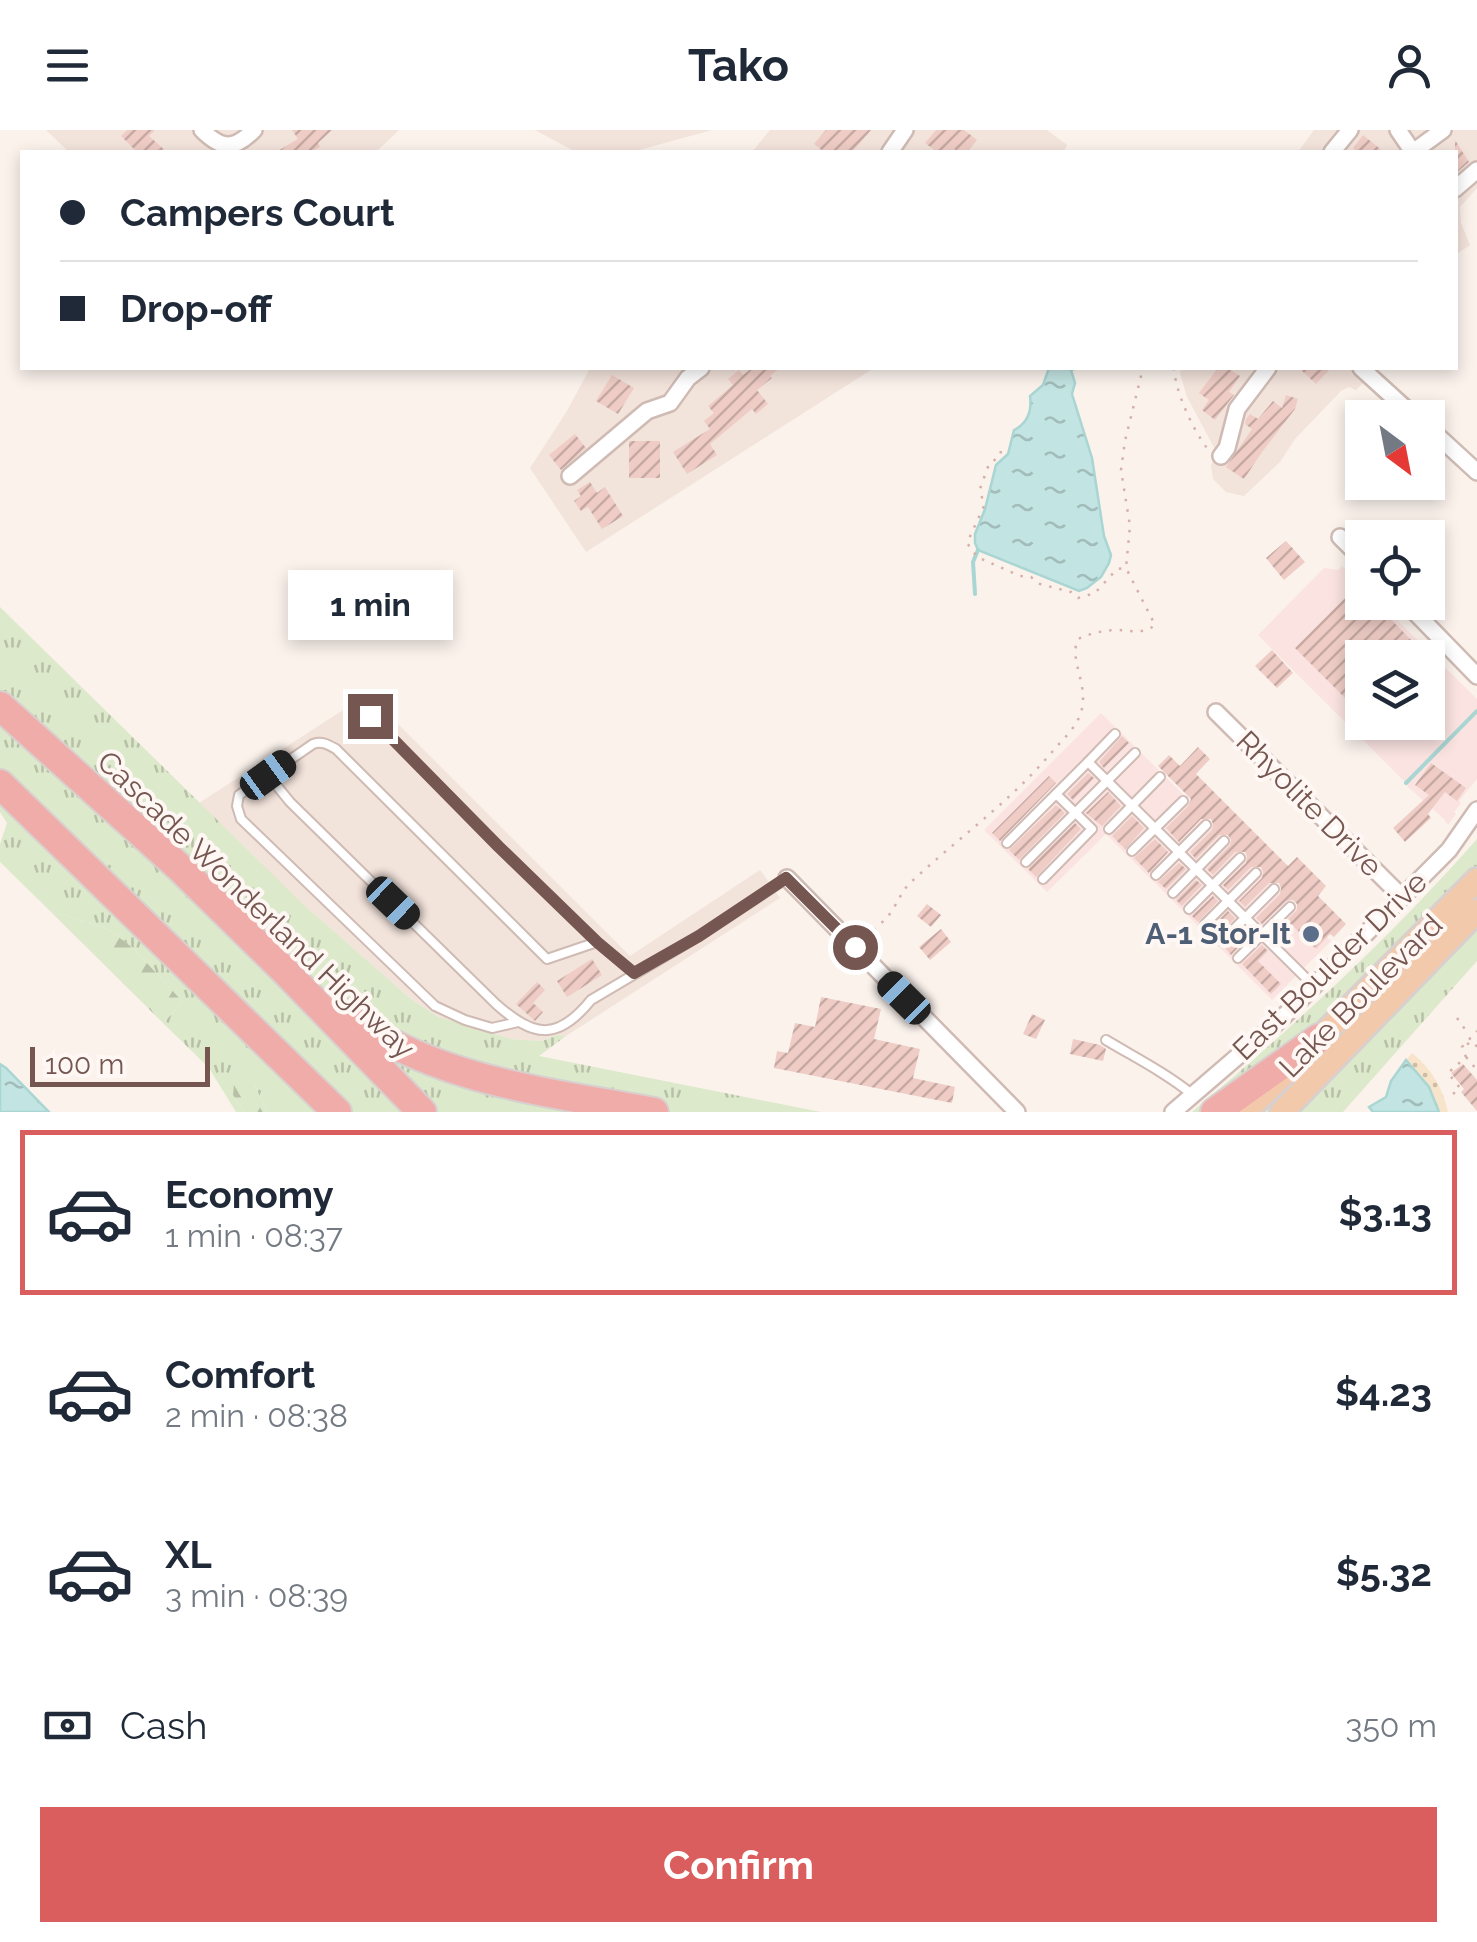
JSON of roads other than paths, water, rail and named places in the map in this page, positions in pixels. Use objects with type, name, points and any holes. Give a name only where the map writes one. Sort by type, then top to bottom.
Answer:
[{"type":"highway","name":"Cascade Wonderland Highway","points":[[0,706],[179,866],[422,1112]]},
{"type":"highway","points":[[0,784],[337,1112]]},
{"type":"highway","points":[[285,972],[351,1020],[394,1046],[438,1065],[501,1083],[654,1112]]},
{"type":"highway","points":[[1204,1104],[1319,1038]]},
{"type":"highway","points":[[294,1069],[327,1112]]},
{"type":"main road","name":"Lake Boulevard","points":[[1246,1112],[1477,880]]},
{"type":"main road","name":"Lake Boulevard","points":[[1282,1112],[1477,912]]},
{"type":"street","points":[[202,130],[213,140],[230,146],[254,130]]},
{"type":"street","points":[[1334,150],[1350,130]]},
{"type":"street","points":[[1416,150],[1443,130]]},
{"type":"street","points":[[1458,187],[1477,170]]},
{"type":"street","points":[[570,476],[647,410],[670,402],[698,370]]},
{"type":"street","points":[[1220,456],[1237,409],[1266,370]]},
{"type":"street","points":[[1363,370],[1396,400]]},
{"type":"street","points":[[1445,443],[1477,472]]},
{"type":"street","points":[[1340,537],[1345,542]]},
{"type":"street","points":[[1423,620],[1477,676]]},
{"type":"street","name":"Rhyolite Drive","points":[[1216,712],[1402,897]]},
{"type":"street","name":"East Boulder Drive","points":[[1173,1112],[1204,1104],[1262,1037],[1448,850],[1477,810]]},
{"type":"street","points":[[786,878],[1017,1112]]},
{"type":"lane","points":[[362,714],[373,719],[597,942],[634,973]]},
{"type":"lane","points":[[1007,843],[1116,734]]},
{"type":"lane","points":[[518,1022],[492,1028],[436,1006],[241,819],[239,795],[312,744],[328,744],[547,959],[597,942]]},
{"type":"lane","points":[[1026,862],[1135,754]]},
{"type":"lane","points":[[1088,762],[1314,986]]},
{"type":"lane","points":[[268,775],[290,802],[496,1004],[518,1022],[538,1031],[562,1026],[580,1014],[591,1000],[699,936],[786,878]]},
{"type":"lane","points":[[1109,829],[1160,778]]},
{"type":"lane","points":[[1043,879],[1092,829],[1056,794]]},
{"type":"lane","points":[[1132,851],[1183,800]]},
{"type":"lane","points":[[1156,876],[1206,826]]},
{"type":"lane","points":[[1173,893],[1224,841]]},
{"type":"lane","points":[[1190,908],[1240,858]]},
{"type":"lane","points":[[1204,924],[1256,873]]},
{"type":"lane","points":[[1222,941],[1274,889]]},
{"type":"lane","points":[[1238,958],[1290,907]]},
{"type":"lane","points":[[1106,1040],[1176,1081],[1204,1104]]},
{"type":"water","points":[[1048,370],[1071,370],[1075,383],[1072,394],[1092,458],[1104,536],[1111,555],[1101,577],[1079,591],[978,550],[975,543],[996,465],[1008,454],[1014,430],[1028,416],[1030,396],[1043,385]]},
{"type":"water","points":[[1406,1060],[1429,1087],[1439,1112],[1373,1112],[1369,1107],[1386,1097],[1391,1081]]},
{"type":"water","points":[[0,1064],[6,1068],[49,1112],[0,1112]]},
{"type":"waterway","points":[[975,594],[973,562],[978,550]]},
{"type":"waterway","points":[[1406,783],[1477,711]]},
{"type":"place","name":"A-1 Stor-It","points":[[1311,934]]}]
